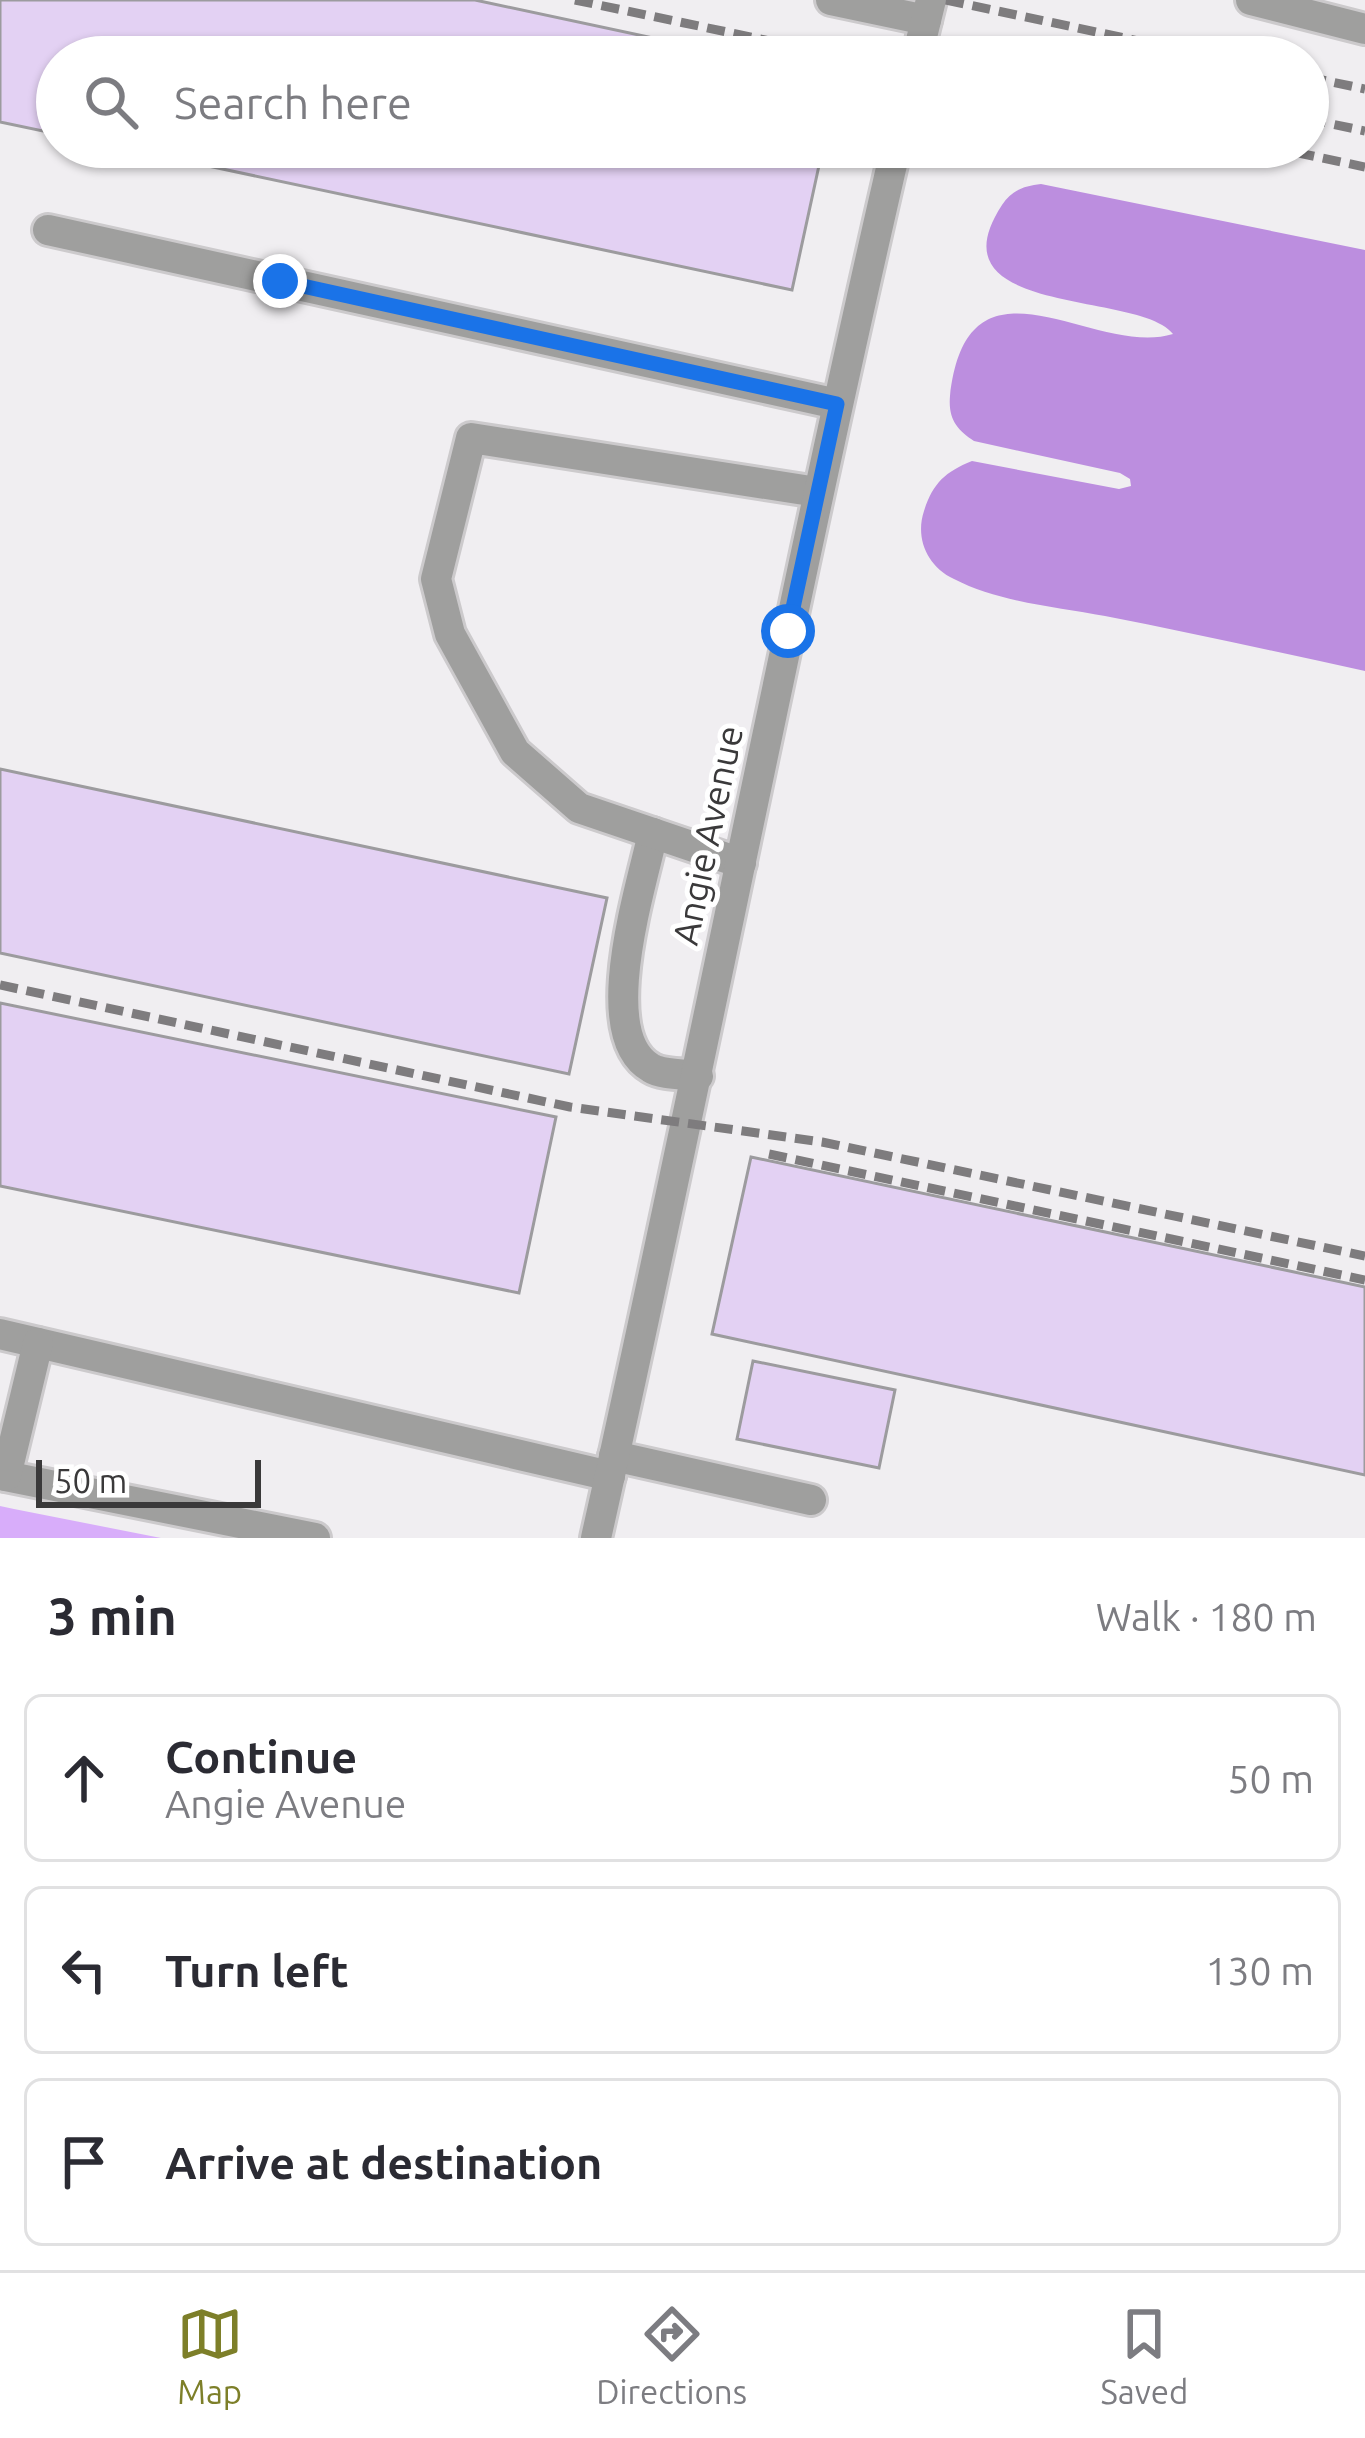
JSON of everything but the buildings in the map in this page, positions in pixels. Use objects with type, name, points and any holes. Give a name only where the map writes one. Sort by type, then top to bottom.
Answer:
[{"type":"street","points":[[832,0],[928,10]]},
{"type":"street","points":[[1251,0],[1365,29]]},
{"type":"street","name":"Angie Avenue","points":[[596,1538],[698,1076],[817,492],[891,168]]},
{"type":"street","points":[[48,230],[837,404]]},
{"type":"street","points":[[741,863],[579,808],[515,752],[450,634],[436,579],[471,438],[817,492]]},
{"type":"street","points":[[653,833],[620,992],[626,1027],[630,1044],[651,1068],[698,1076]]},
{"type":"street","points":[[0,1334],[612,1466],[811,1500]]},
{"type":"street","points":[[38,1342],[3,1475],[315,1538]]},
{"type":"shaded area","points":[[1041,184],[1365,250],[1365,671],[1008,598],[954,579],[930,559],[921,531],[928,501],[941,480],[972,461],[1119,489],[1131,486],[1130,479],[1120,473],[974,441],[952,417],[950,396],[962,349],[981,324],[1008,314],[1141,337],[1173,334],[1153,320],[1015,284],[993,267],[987,241],[1002,205],[1019,190]]},
{"type":"shaded area","points":[[0,1506],[14,1509],[161,1538],[0,1538]]},
{"type":"railway","points":[[575,0],[746,36]]},
{"type":"railway","points":[[946,0],[1115,36]]},
{"type":"railway","points":[[1329,81],[1365,89]]},
{"type":"railway","points":[[1329,123],[1365,131]]},
{"type":"railway","points":[[1329,159],[1365,167]]},
{"type":"railway","points":[[0,985],[570,1107],[822,1142],[1365,1256]]},
{"type":"railway","points":[[769,1154],[1365,1280]]},
{"type":"route","points":[[280,281],[837,404],[788,631]]}]
